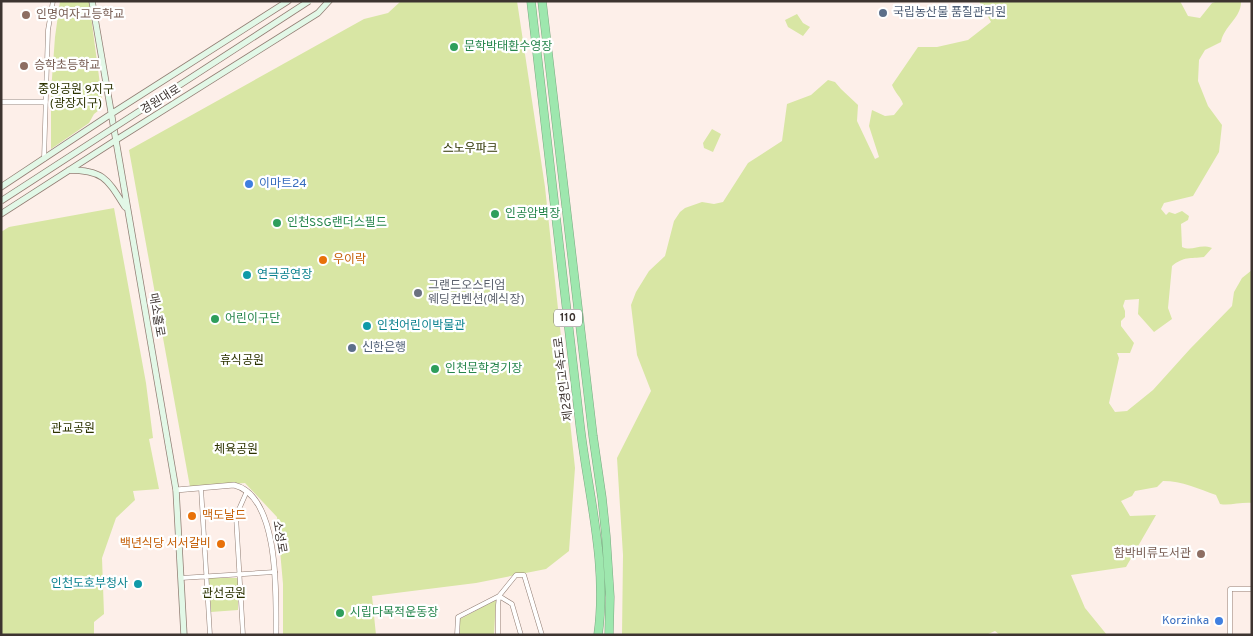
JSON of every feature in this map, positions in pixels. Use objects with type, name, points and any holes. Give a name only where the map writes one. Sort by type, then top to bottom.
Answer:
[{"type":"highway","name":"제2경인고속도로","points":[[531,1],[582,438],[599,560],[598,635]]},
{"type":"highway","name":"제2경인고속도로","points":[[542,1],[592,436],[602,498],[610,597],[609,635]]},
{"type":"main road","name":"매소홀로","points":[[92,1],[176,490],[184,635]]},
{"type":"main road","name":"경원대로","points":[[1,187],[288,1]]},
{"type":"main road","name":"경원대로","points":[[1,201],[309,1]]},
{"type":"main road","name":"경원대로","points":[[1,214],[318,13],[329,1]]},
{"type":"main road","points":[[69,170],[85,170],[104,178],[112,186],[128,211]]},
{"type":"street","points":[[44,159],[48,30],[53,1]]},
{"type":"street","points":[[1,102],[45,102]]},
{"type":"street","points":[[176,490],[234,485],[242,487],[247,492],[236,516],[243,635]]},
{"type":"street","points":[[201,488],[210,635]]},
{"type":"street","name":"소성로","points":[[247,492],[263,511],[267,521],[276,583],[276,635]]},
{"type":"street","points":[[181,578],[275,572]]},
{"type":"street","points":[[457,635],[458,617],[500,596],[516,576],[524,575],[542,635]]},
{"type":"street","points":[[1230,635],[1230,590],[1252,590]]},
{"type":"street","points":[[498,635],[498,605],[500,596]]},
{"type":"street","points":[[500,596],[512,604],[521,635]]},
{"type":"green space","name":"중앙공원 9지구 (광장지구)","points":[[60,1],[89,1],[103,107],[94,114],[89,123],[51,149],[51,92]]},
{"type":"green space","name":"인천문학경기장","points":[[401,1],[517,1],[545,187],[575,468],[569,551],[546,569],[476,583],[372,596],[376,635],[283,635],[283,584],[277,517],[245,483],[190,487],[129,150],[364,19],[388,13]]},
{"type":"green space","points":[[979,1],[1180,1],[1188,16],[1200,18],[1212,3],[1218,1],[1241,2],[1238,13],[1225,31],[1221,42],[1205,50],[1199,60],[1198,81],[1208,106],[1222,125],[1219,152],[1193,196],[1164,203],[1161,209],[1166,215],[1169,212],[1175,214],[1182,211],[1189,216],[1188,220],[1181,224],[1182,247],[1190,249],[1203,246],[1212,248],[1204,257],[1184,259],[1172,266],[1168,308],[1172,319],[1154,332],[1138,314],[1139,299],[1125,300],[1123,306],[1125,317],[1121,321],[1121,326],[1134,343],[1130,353],[1117,353],[1119,358],[1109,403],[1115,412],[1127,411],[1153,390],[1232,306],[1234,292],[1242,278],[1252,270],[1252,503],[1220,504],[1216,495],[1170,481],[1163,481],[1157,487],[1135,491],[1132,496],[1121,501],[1130,516],[1156,515],[1126,567],[1071,575],[1085,608],[1107,635],[1000,635],[995,631],[986,635],[622,635],[623,555],[617,458],[651,391],[637,355],[631,305],[636,292],[649,271],[665,256],[674,221],[685,208],[702,202],[714,204],[723,202],[748,163],[782,141],[787,104],[811,95],[828,80],[835,82],[858,105],[857,121],[875,159],[879,157],[869,126],[872,110],[885,116],[894,115],[903,104],[892,85],[918,47],[937,47],[968,40],[991,22]]},
{"type":"green space","points":[[797,14],[803,23],[810,27],[803,36],[788,27],[785,20]]},
{"type":"green space","points":[[712,129],[721,134],[713,152],[704,148],[703,143]]},
{"type":"green space","name":"관교공원","points":[[114,208],[146,383],[153,438],[149,439],[159,489],[133,491],[135,500],[116,518],[102,558],[104,614],[94,622],[94,635],[1,635],[1,232],[9,227]]},
{"type":"green space","name":"관선공원","points":[[209,578],[238,578],[238,610],[211,612]]},
{"type":"green space","points":[[496,600],[494,635],[460,635],[460,619]]},
{"type":"place","name":"국립농산물 품질관리원","points":[[883,13]]},
{"type":"place","name":"인명여자고등학교","points":[[26,15]]},
{"type":"place","name":"문학박태환수영장","points":[[454,47]]},
{"type":"place","name":"승학초등학교","points":[[24,66]]},
{"type":"place","name":"이마트24","points":[[249,184]]},
{"type":"place","name":"인공암벽장","points":[[495,214]]},
{"type":"place","name":"인천SSG랜더스필드","points":[[277,223]]},
{"type":"place","name":"우이락","points":[[323,260]]},
{"type":"place","name":"연극공연장","points":[[247,275]]},
{"type":"place","name":"그랜드오스티엄 웨딩컨벤션(예식장)","points":[[418,293]]},
{"type":"place","name":"어린이구단","points":[[215,319]]},
{"type":"place","name":"인천어린이박물관","points":[[367,326]]},
{"type":"place","name":"신한은행","points":[[352,348]]},
{"type":"place","name":"인천문학경기장","points":[[435,369]]},
{"type":"place","name":"맥도날드","points":[[192,516]]},
{"type":"place","name":"백년식당 서서갈비","points":[[221,544]]},
{"type":"place","name":"함박비류도서관","points":[[1201,554]]},
{"type":"place","name":"인천도호부청사","points":[[138,584]]},
{"type":"place","name":"시립다목적운동장","points":[[340,613]]},
{"type":"place","name":"Korzinka","points":[[1219,621]]},
{"type":"park label","name":"스노우파크","points":[[470,149]]},
{"type":"park label","name":"휴식공원","points":[[242,361]]},
{"type":"park label","name":"체육공원","points":[[236,450]]}]
